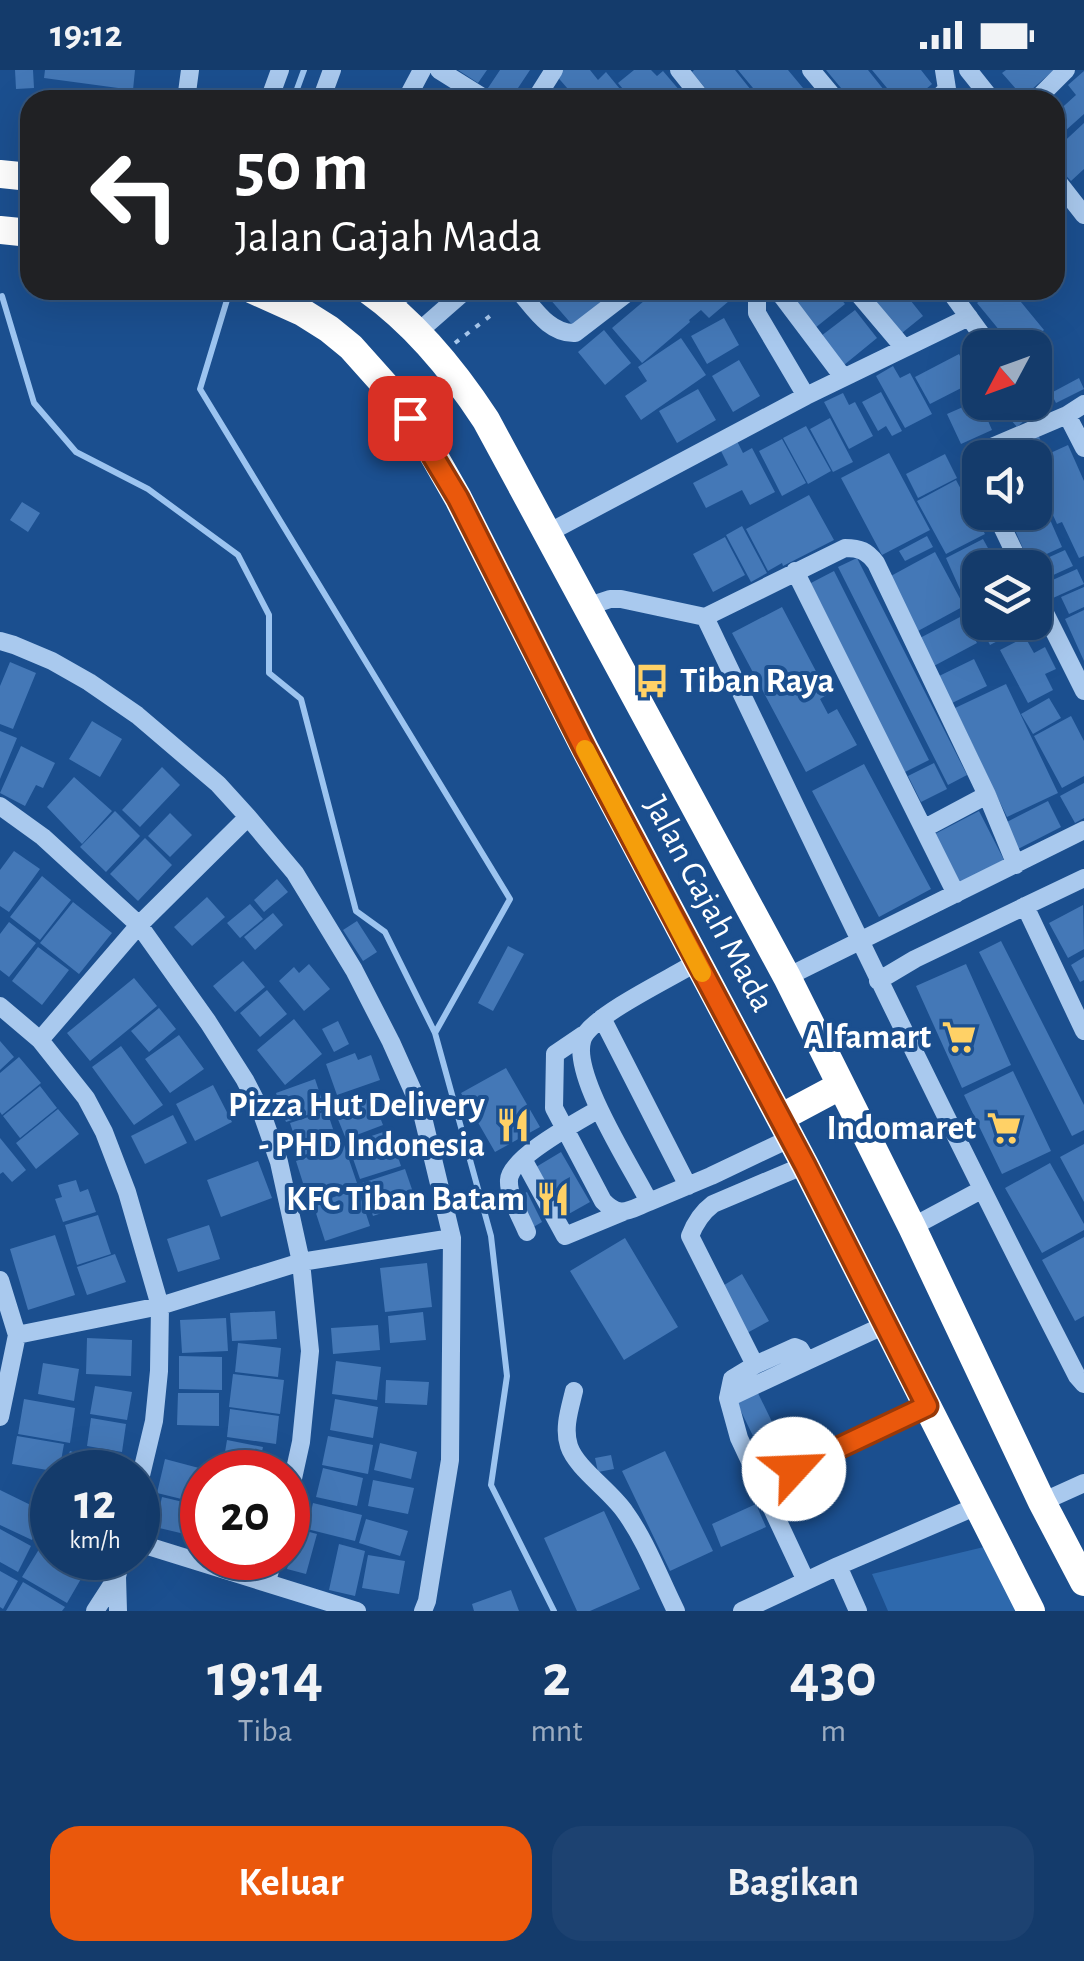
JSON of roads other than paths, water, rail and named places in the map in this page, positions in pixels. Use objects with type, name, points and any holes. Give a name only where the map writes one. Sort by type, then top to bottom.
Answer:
[{"type":"highway","name":"Jalan Gajah Mada","points":[[275,300],[302,312],[351,347],[394,394],[426,442],[805,1165],[1031,1611]]},
{"type":"highway","name":"Jalan Gajah Mada","points":[[393,300],[486,420],[787,977],[1084,1582]]},
{"type":"highway","points":[[785,1128],[840,1086]]},
{"type":"street","points":[[439,70],[471,90]]},
{"type":"street","points":[[678,70],[695,90]]},
{"type":"street","points":[[812,70],[828,90]]},
{"type":"street","points":[[968,70],[984,90]]},
{"type":"street","points":[[1046,90],[1066,70]]},
{"type":"street","points":[[417,333],[455,300]]},
{"type":"street","points":[[527,300],[552,328],[569,334],[618,300]]},
{"type":"street","points":[[757,300],[758,313],[806,396]]},
{"type":"street","points":[[785,300],[842,377]]},
{"type":"street","points":[[863,300],[904,348]]},
{"type":"street","points":[[956,300],[978,330]]},
{"type":"street","points":[[546,534],[842,377],[969,317]]},
{"type":"street","points":[[1008,440],[1084,404]]},
{"type":"street","points":[[1067,415],[1084,448]]},
{"type":"street","points":[[586,607],[621,599],[704,616],[845,548],[868,552],[987,795],[1016,865]]},
{"type":"street","points":[[795,571],[956,894]]},
{"type":"street","points":[[704,616],[981,1190],[1084,1384]]},
{"type":"street","points":[[1052,627],[1084,690]]},
{"type":"street","points":[[0,642],[52,662],[137,714],[218,784],[248,817],[295,873],[354,970],[421,1109],[452,1238],[450,1460],[428,1601],[423,1611]]},
{"type":"street","points":[[925,828],[987,795]]},
{"type":"street","points":[[0,806],[42,836],[139,924],[208,1022],[260,1111],[280,1162],[301,1262],[310,1351],[298,1450]]},
{"type":"street","points":[[40,1040],[139,924],[248,817]]},
{"type":"street","points":[[787,977],[1084,830]]},
{"type":"street","points":[[878,981],[1084,878]]},
{"type":"street","points":[[1024,906],[1084,1031]]},
{"type":"street","points":[[623,1212],[611,1209],[603,1201],[554,1108],[554,1054],[602,1018],[696,962]]},
{"type":"street","points":[[0,1006],[40,1040],[86,1098],[104,1132],[126,1192],[160,1306],[156,1408],[147,1450]]},
{"type":"street","points":[[602,1018],[688,1186]]},
{"type":"street","points":[[583,1036],[582,1064],[599,1109],[649,1202]]},
{"type":"street","points":[[527,1232],[510,1190],[512,1170],[599,1109]]},
{"type":"street","points":[[524,1158],[566,1236],[711,1176],[785,1128]]},
{"type":"street","points":[[756,1365],[690,1236],[704,1211],[720,1201],[805,1165]]},
{"type":"street","points":[[711,1176],[724,1193],[720,1201]]},
{"type":"street","points":[[912,1227],[981,1190]]},
{"type":"street","points":[[18,1334],[160,1306],[301,1262],[452,1238]]},
{"type":"street","points":[[0,1280],[18,1334],[0,1417]]},
{"type":"street","points":[[728,1398],[886,1325]]},
{"type":"street","points":[[806,1361],[800,1348],[795,1347],[756,1365],[732,1380],[728,1398],[739,1438],[806,1581]]},
{"type":"street","points":[[574,1391],[567,1426],[572,1454],[628,1516],[676,1611]]},
{"type":"street","points":[[761,1485],[927,1406]]},
{"type":"street","points":[[1042,1502],[1084,1482]]},
{"type":"street","points":[[742,1611],[977,1506]]},
{"type":"street","points":[[160,1550],[357,1611]]},
{"type":"street","points":[[838,1566],[858,1611]]},
{"type":"street","points":[[95,1611],[116,1580]]},
{"type":"street","points":[[117,1580],[118,1611]]},
{"type":"waterway","points":[[297,90],[304,70]]},
{"type":"waterway","points":[[2,296],[34,403],[76,452],[148,489],[238,555],[269,615],[269,673],[301,699],[356,911],[385,932],[435,1033],[491,1236],[507,1376],[491,1485],[554,1611]]},
{"type":"waterway","points":[[227,300],[200,389],[510,899],[435,1033]]},
{"type":"place","name":"Tiban Raya","points":[[652,681]]},
{"type":"place","name":"Alfamart","points":[[959,1037]]},
{"type":"place","name":"Pizza Hut Delivery - PHD Indonesia","points":[[513,1125]]},
{"type":"place","name":"Indomaret","points":[[1004,1128]]},
{"type":"place","name":"KFC Tiban Batam","points":[[553,1199]]}]
